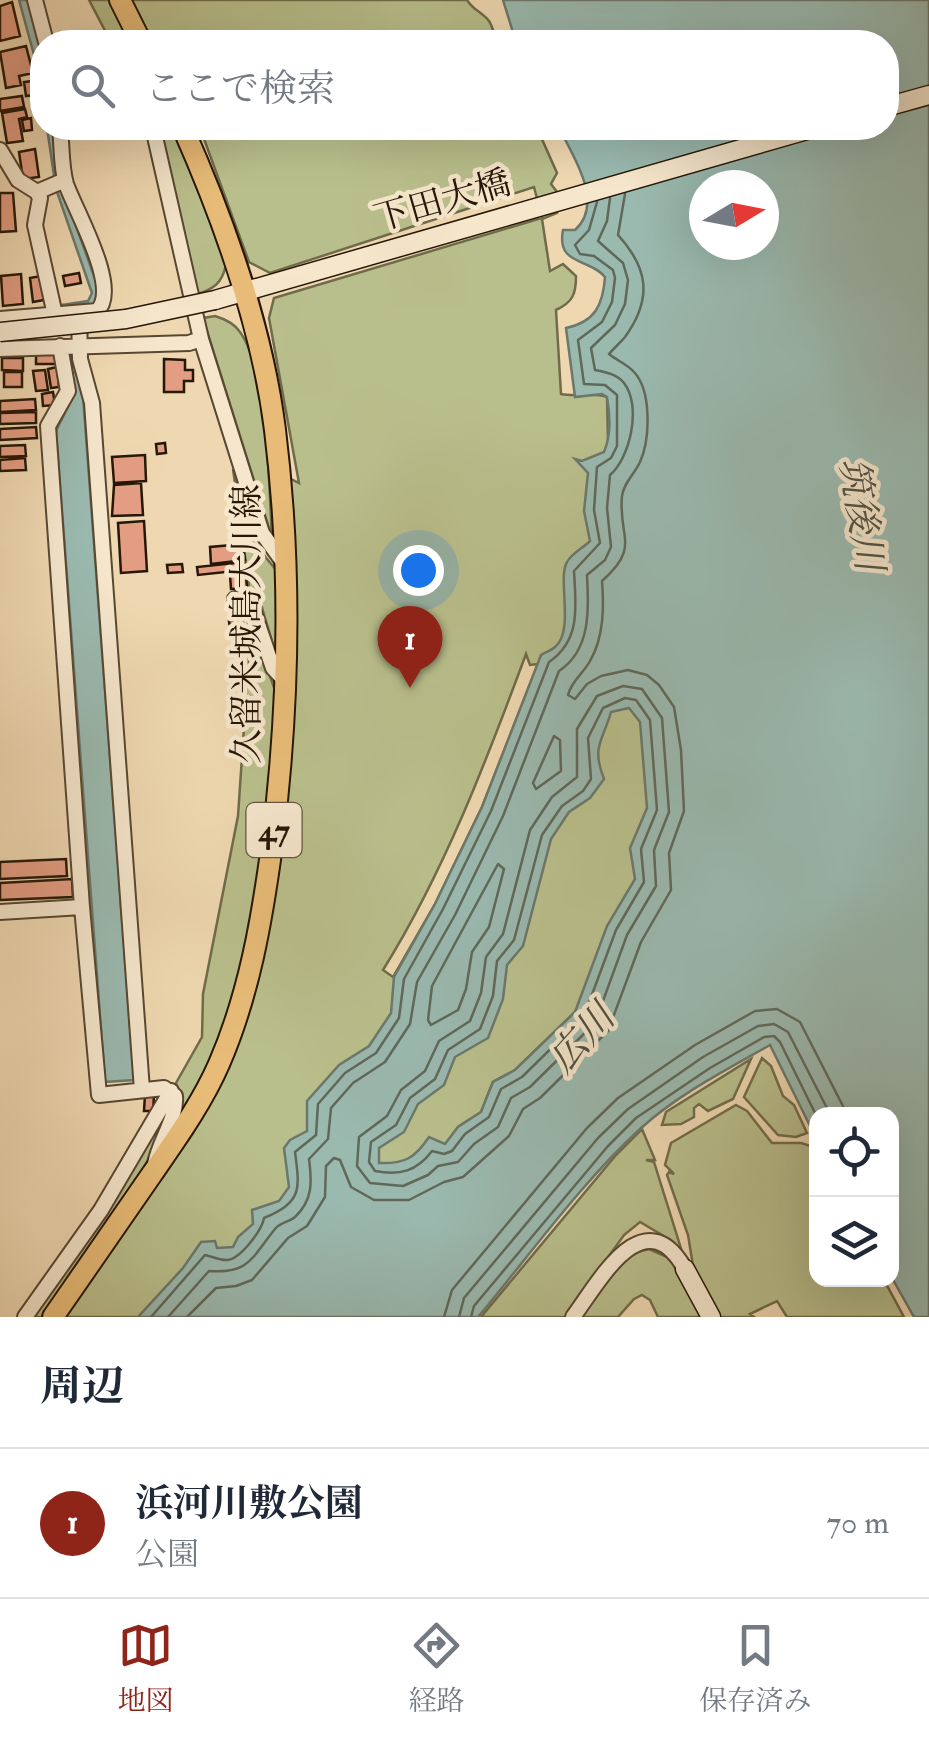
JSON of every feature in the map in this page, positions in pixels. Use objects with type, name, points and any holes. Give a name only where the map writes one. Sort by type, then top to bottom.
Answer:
[{"type":"main road","points":[[120,0],[135,30]]},
{"type":"main road","points":[[899,103],[929,94]]},
{"type":"main road","name":"久留米城島大川線","points":[[54,1317],[186,1123],[218,1066],[243,997],[266,893],[282,766],[283,562],[275,430],[253,289],[188,140]]},
{"type":"main road","name":"下田大橋","points":[[0,332],[126,319],[215,300],[772,140]]},
{"type":"main road","points":[[685,1269],[711,1317]]},
{"type":"street","points":[[35,0],[43,30]]},
{"type":"street","points":[[54,316],[35,226],[40,198],[51,186],[58,140]]},
{"type":"street","points":[[156,140],[202,339],[262,533],[283,562]]},
{"type":"street","points":[[0,150],[18,180],[51,186],[101,270],[106,294],[104,305],[97,311],[0,319]]},
{"type":"street","points":[[79,313],[79,346],[92,402],[142,1090]]},
{"type":"street","points":[[0,349],[189,344],[202,339]]},
{"type":"street","points":[[60,346],[68,391],[48,426],[99,1095],[142,1090],[171,1091],[176,1096],[176,1107],[157,1151],[154,1171]]},
{"type":"street","points":[[235,599],[252,607],[273,668],[285,682]]},
{"type":"street","points":[[0,912],[82,907]]},
{"type":"street","points":[[26,1317],[101,1210],[171,1091]]},
{"type":"street","points":[[573,1317],[621,1252],[634,1244],[649,1240],[667,1248],[678,1256],[685,1269]]},
{"type":"green space","points":[[89,0],[111,0],[125,30],[105,30]]},
{"type":"green space","points":[[127,0],[467,0],[489,21],[492,30],[143,30]]},
{"type":"green space","points":[[163,140],[181,140],[226,265],[216,284],[197,294]]},
{"type":"green space","points":[[204,140],[542,140],[557,173],[551,184],[557,192],[557,213],[542,219],[550,271],[563,264],[576,276],[572,297],[556,310],[561,394],[607,397],[608,441],[564,735],[658,685],[668,855],[575,1012],[515,1070],[493,1082],[481,1112],[458,1127],[445,1145],[399,1164],[156,1317],[64,1317],[193,1133],[243,1027],[273,898],[287,477],[299,483],[269,318],[274,298],[542,218],[534,187],[270,273],[249,262]],"holes":[[[526,654],[530,665],[538,664],[482,807],[435,904],[393,977],[383,970],[445,855]]]},
{"type":"green space","points":[[215,316],[240,332],[256,373],[265,430],[272,538],[203,318]]},
{"type":"green space","points":[[233,469],[253,542],[277,571],[280,647],[273,645],[260,601],[250,593]]},
{"type":"green space","points":[[246,608],[277,696],[273,780],[256,913],[236,994],[211,1065],[163,1148],[180,1094],[176,1083],[202,1037],[203,994],[238,816],[250,638]]},
{"type":"green space","points":[[762,1058],[771,1066],[783,1096],[794,1105],[807,1133],[796,1137],[778,1135],[744,1097]]},
{"type":"green space","points":[[751,1059],[733,1099],[708,1111],[699,1104],[694,1108],[694,1117],[681,1124],[662,1125],[666,1112]]},
{"type":"green space","points":[[171,1101],[149,1165],[45,1317],[29,1317]]},
{"type":"green space","points":[[736,1105],[747,1111],[772,1143],[809,1145],[809,1287],[888,1287],[904,1317],[787,1317],[777,1301],[750,1314],[754,1317],[715,1317],[695,1278],[688,1235],[667,1175],[674,1174],[665,1165],[671,1143]]},
{"type":"green space","points":[[642,1129],[655,1160],[646,1160],[654,1162],[684,1258],[662,1235],[640,1222],[624,1235],[565,1317],[481,1317],[616,1155]]},
{"type":"green space","points":[[649,1249],[674,1260],[704,1317],[658,1317],[650,1300],[642,1295],[618,1317],[580,1317],[617,1266]]},
{"type":"water","points":[[19,0],[28,0],[36,30],[30,30],[30,40]]},
{"type":"water","points":[[503,0],[929,0],[929,1317],[914,1317],[897,1287],[899,1107],[809,1107],[809,1124],[770,1045],[686,1094],[640,1129],[577,1196],[478,1317],[138,1317],[201,1242],[215,1241],[217,1248],[233,1247],[253,1224],[252,1210],[279,1201],[289,1187],[284,1148],[307,1131],[307,1101],[339,1065],[369,1046],[391,1013],[394,977],[482,807],[541,655],[561,639],[565,617],[564,570],[569,559],[590,541],[584,511],[588,473],[575,459],[582,461],[604,452],[609,425],[607,397],[575,397],[566,328],[596,311],[605,277],[569,256],[562,242],[563,230],[575,230],[584,219],[584,179],[565,140],[899,140],[899,30],[512,30]],"holes":[[[629,708],[640,722],[647,808],[630,848],[635,879],[607,926],[575,1012],[515,1070],[493,1082],[481,1112],[458,1127],[445,1144],[429,1137],[408,1158],[379,1163],[379,1148],[404,1132],[418,1104],[444,1085],[455,1057],[488,1038],[503,999],[507,965],[523,946],[551,839],[569,812],[590,798],[604,779],[598,751],[611,712]]]},
{"type":"water","points":[[49,140],[56,140],[62,187],[98,287],[95,305],[61,309],[61,305],[88,301],[92,293],[56,189]]},
{"type":"water","points":[[77,372],[83,396],[134,1080],[105,1082],[56,431],[73,396],[70,373]]},
{"type":"building","points":[[12,2],[20,36],[0,41],[0,6]]},
{"type":"building","points":[[26,46],[30,74],[19,76],[21,85],[6,88],[0,52]]},
{"type":"building","points":[[30,81],[30,96],[26,96],[24,82]]},
{"type":"building","points":[[22,96],[24,107],[0,111],[0,99]]},
{"type":"building","points":[[25,109],[27,117],[19,119],[23,141],[7,143],[2,113]]},
{"type":"building","points":[[30,118],[30,130],[24,131],[22,120]]},
{"type":"building","points":[[35,149],[39,177],[23,179],[19,152]]},
{"type":"building","points":[[0,193],[13,193],[16,231],[0,232]]},
{"type":"building","points":[[79,273],[81,283],[65,286],[63,276]]},
{"type":"building","points":[[21,274],[23,304],[3,306],[1,276]]},
{"type":"building","points":[[41,276],[44,300],[33,302],[30,278]]},
{"type":"building","points":[[36,353],[57,353],[57,364],[36,364]]},
{"type":"building","points":[[2,358],[23,358],[23,371],[2,370]]},
{"type":"building","points":[[164,359],[185,360],[185,370],[193,370],[193,381],[184,381],[184,392],[164,392]]},
{"type":"building","points":[[57,367],[59,387],[51,388],[48,369]]},
{"type":"building","points":[[45,370],[48,390],[36,391],[33,371]]},
{"type":"building","points":[[4,372],[22,372],[22,387],[4,387]]},
{"type":"building","points":[[53,392],[55,405],[43,406],[42,394]]},
{"type":"building","points":[[35,399],[36,410],[0,412],[0,401]]},
{"type":"building","points":[[36,412],[36,423],[0,424],[0,413]]},
{"type":"building","points":[[36,427],[37,438],[0,440],[0,429]]},
{"type":"building","points":[[165,443],[166,453],[157,454],[156,444]]},
{"type":"building","points":[[25,445],[26,456],[0,457],[0,446]]},
{"type":"building","points":[[145,455],[146,481],[114,483],[112,457]]},
{"type":"building","points":[[25,458],[26,470],[0,471],[0,460]]},
{"type":"building","points":[[141,483],[143,515],[112,516],[114,485]]},
{"type":"building","points":[[144,521],[147,571],[121,573],[118,523]]},
{"type":"building","points":[[243,544],[245,560],[211,564],[210,547]]},
{"type":"building","points":[[244,562],[245,570],[198,575],[197,567]]},
{"type":"building","points":[[182,564],[183,572],[168,573],[167,565]]},
{"type":"building","points":[[246,574],[247,588],[231,589],[230,575]]},
{"type":"building","points":[[243,620],[243,629],[230,630],[229,621]]},
{"type":"building","points":[[66,859],[67,876],[0,879],[0,862]]},
{"type":"building","points":[[72,879],[73,897],[0,900],[0,883]]},
{"type":"building","points":[[145,1095],[154,1096],[153,1111],[144,1111]]},
{"type":"place","name":"浜河川敷公園","points":[[410,688]]},
{"type":"water label","name":"筑後川","points":[[862,514]]},
{"type":"water label","name":"広川","points":[[581,1038]]}]
